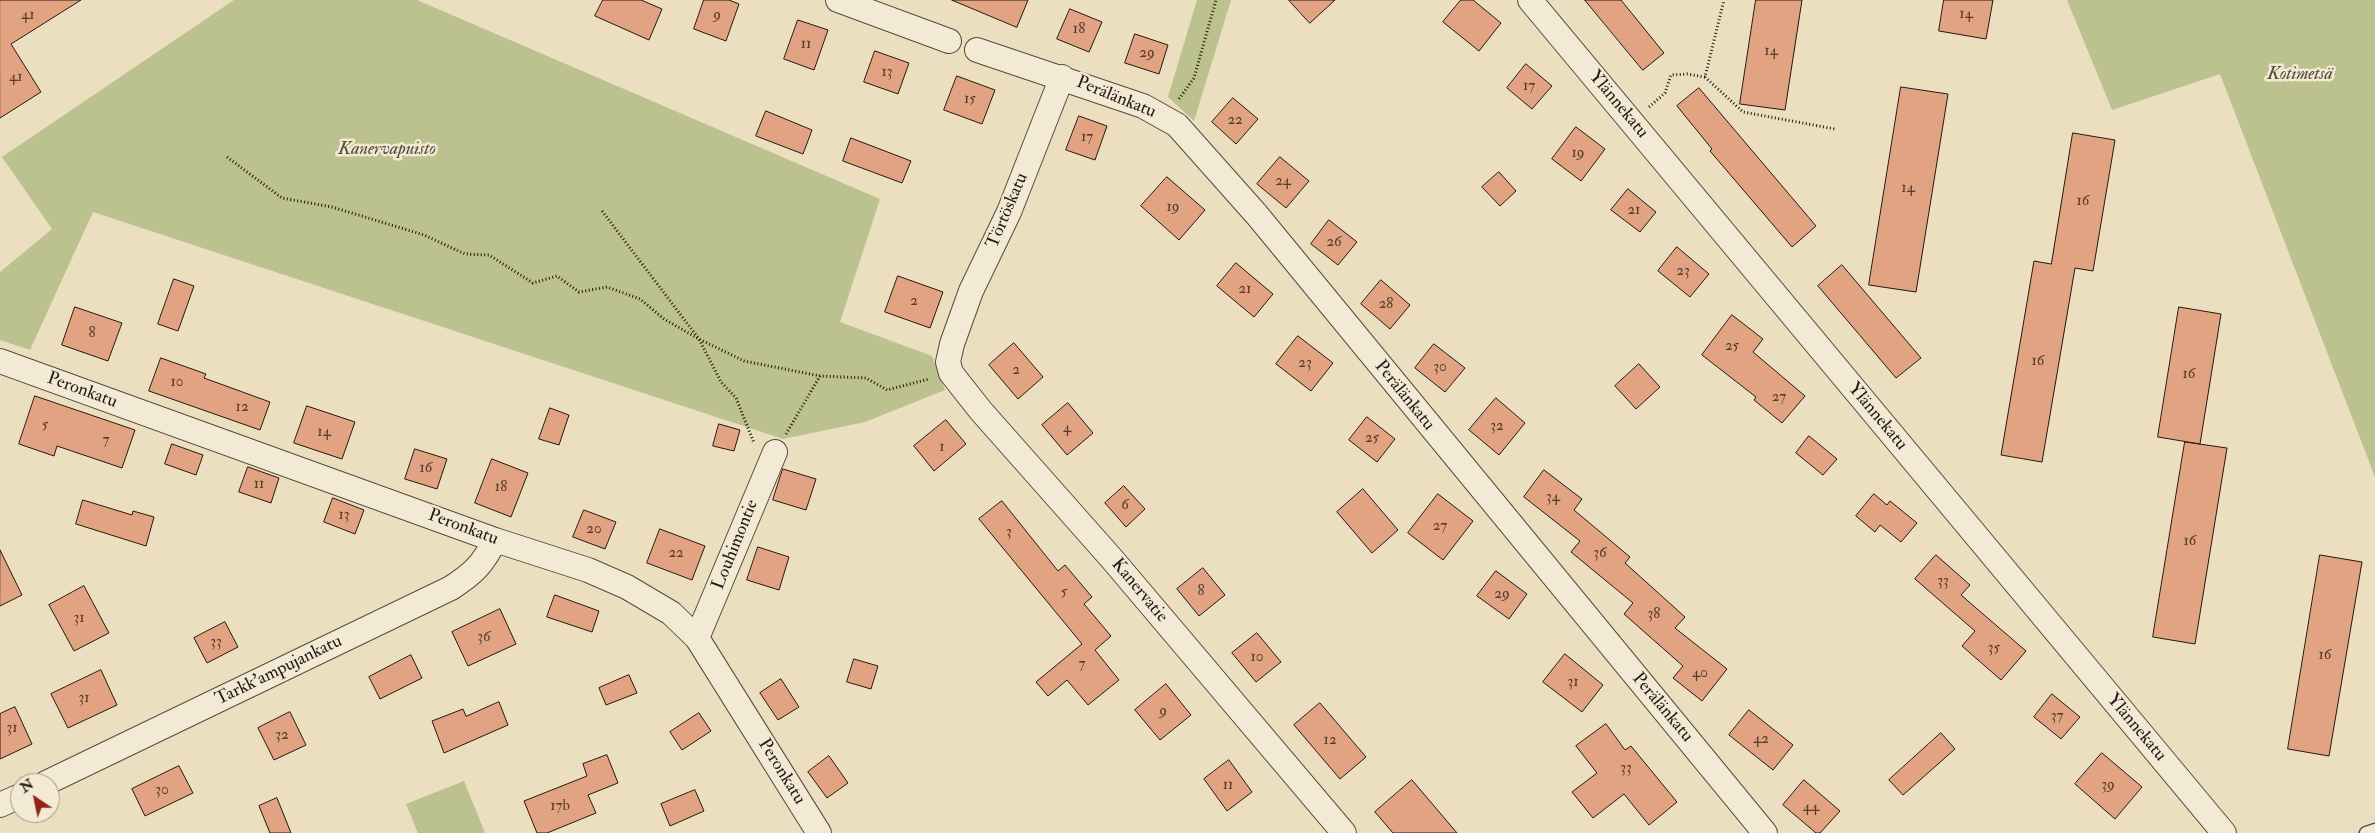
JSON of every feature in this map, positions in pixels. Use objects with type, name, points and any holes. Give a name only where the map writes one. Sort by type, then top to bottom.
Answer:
[{"type":"street","points":[[838,0],[949,41]]},
{"type":"street","name":"Ylännekatu","points":[[1530,0],[2224,833]]},
{"type":"street","name":"Perälänkatu","points":[[977,50],[1062,77],[1143,106],[1177,125],[1257,215],[1765,833]]},
{"type":"street","name":"Törtöskatu","points":[[951,373],[948,362],[952,344],[972,291],[1010,212],[1062,77]]},
{"type":"street","name":"Peronkatu","points":[[0,361],[495,540],[588,570],[627,587],[671,613],[697,638],[819,833]]},
{"type":"street","name":"Kanervatie","points":[[951,373],[981,411],[1112,559],[1344,833]]},
{"type":"street","name":"Louhimontie","points":[[697,638],[770,462]]},
{"type":"street","name":"Tarkk'ampujankatu","points":[[60,776],[451,588],[469,576],[485,561],[495,540]]},
{"type":"lane","points":[[949,41],[977,50]]},
{"type":"lane","points":[[2366,833],[2375,830]]},
{"type":"path","points":[[1166,119],[1194,78],[1216,0]]},
{"type":"path","points":[[1705,77],[1724,0]]},
{"type":"path","points":[[1644,110],[1665,93],[1670,74],[1687,74],[1705,77],[1743,112],[1835,129]]},
{"type":"path","points":[[227,157],[282,198],[332,207],[424,234],[465,254],[489,255],[532,283],[557,276],[579,292],[606,287],[640,299],[664,319],[699,340],[744,361],[820,376],[866,378],[887,390],[951,373]]},
{"type":"path","points":[[602,211],[699,340],[721,382],[736,398],[770,462]]},
{"type":"path","points":[[770,462],[820,376]]},
{"type":"green space","name":"Kanervapuisto","points":[[234,0],[417,0],[880,199],[840,322],[932,356],[945,390],[865,422],[783,439],[93,212],[30,350],[0,340],[0,272],[52,229],[2,157]]},
{"type":"green space","points":[[1197,0],[1231,0],[1194,121],[1168,97]]},
{"type":"green space","name":"Kotimetsä","points":[[2067,0],[2375,0],[2375,477],[2220,74],[2112,110]]},
{"type":"green space","points":[[464,781],[485,833],[418,833],[406,804]]},
{"type":"building","points":[[0,0],[81,0],[11,44],[41,92],[0,118]]},
{"type":"building","points":[[603,0],[641,0],[662,9],[649,40],[595,16]]},
{"type":"building","points":[[704,0],[729,0],[739,4],[726,41],[694,29]]},
{"type":"building","points":[[952,0],[1028,0],[1017,27]]},
{"type":"building","points":[[1289,0],[1335,0],[1310,23]]},
{"type":"building","points":[[1461,0],[1473,0],[1501,23],[1479,51],[1443,22]]},
{"type":"building","points":[[1585,0],[1621,0],[1664,53],[1643,70]]},
{"type":"building","points":[[1756,0],[1802,0],[1785,110],[1740,104]]},
{"type":"building","points":[[1944,0],[1993,0],[1986,39],[1939,31]]},
{"type":"building","points":[[1070,9],[1102,22],[1089,52],[1057,39]]},
{"type":"building","points":[[798,20],[828,30],[814,70],[784,59]]},
{"type":"building","points":[[1135,34],[1168,45],[1159,74],[1125,63]]},
{"type":"building","points":[[875,51],[909,63],[898,94],[864,82]]},
{"type":"building","points":[[1526,64],[1552,86],[1532,109],[1507,88]]},
{"type":"building","points":[[957,76],[995,90],[982,124],[944,110]]},
{"type":"building","points":[[1901,87],[1948,94],[1916,292],[1869,285]]},
{"type":"building","points":[[1699,88],[1816,226],[1792,247],[1710,151],[1712,149],[1677,106]]},
{"type":"building","points":[[1233,98],[1258,119],[1236,144],[1212,122]]},
{"type":"building","points":[[766,111],[812,130],[803,154],[756,136]]},
{"type":"building","points":[[1079,116],[1107,126],[1095,160],[1066,150]]},
{"type":"building","points":[[1576,127],[1605,149],[1581,181],[1552,159]]},
{"type":"building","points":[[2073,133],[2115,140],[2093,271],[2075,268],[2042,462],[2001,455],[2034,261],[2051,264]]},
{"type":"building","points":[[851,138],[911,161],[902,183],[843,161]]},
{"type":"building","points":[[1280,157],[1309,181],[1286,208],[1257,184]]},
{"type":"building","points":[[1499,172],[1516,191],[1500,206],[1482,187]]},
{"type":"building","points":[[1167,177],[1205,210],[1179,240],[1141,206]]},
{"type":"building","points":[[1628,189],[1656,212],[1640,232],[1611,210]]},
{"type":"building","points":[[1329,220],[1357,242],[1338,265],[1311,244]]},
{"type":"building","points":[[1677,247],[1709,274],[1690,297],[1658,271]]},
{"type":"building","points":[[1236,263],[1273,294],[1254,317],[1217,286]]},
{"type":"building","points":[[1842,265],[1921,358],[1896,378],[1818,286]]},
{"type":"building","points":[[898,276],[943,292],[930,328],[885,312]]},
{"type":"building","points":[[174,279],[194,286],[178,331],[158,324]]},
{"type":"building","points":[[1381,280],[1410,305],[1390,329],[1361,304]]},
{"type":"building","points":[[75,307],[122,323],[108,361],[62,345]]},
{"type":"building","points":[[2179,307],[2221,314],[2200,444],[2158,437]]},
{"type":"building","points":[[1732,315],[1763,339],[1753,352],[1805,396],[1782,423],[1754,400],[1756,397],[1702,355]]},
{"type":"building","points":[[1298,336],[1333,363],[1311,391],[1276,364]]},
{"type":"building","points":[[1014,343],[1043,377],[1018,399],[989,365]]},
{"type":"building","points":[[1434,344],[1465,368],[1445,392],[1415,368]]},
{"type":"building","points":[[161,358],[206,374],[204,378],[270,402],[260,430],[149,391]]},
{"type":"building","points":[[1639,364],[1660,387],[1636,409],[1615,386]]},
{"type":"building","points":[[35,396],[135,430],[122,468],[57,446],[54,456],[19,444]]},
{"type":"building","points":[[1496,398],[1525,423],[1499,455],[1469,430]]},
{"type":"building","points":[[1068,403],[1093,433],[1067,455],[1042,425]]},
{"type":"building","points":[[307,406],[355,422],[342,459],[294,443]]},
{"type":"building","points":[[550,408],[569,415],[559,445],[539,439]]},
{"type":"building","points":[[1367,417],[1395,439],[1377,462],[1349,440]]},
{"type":"building","points":[[946,420],[966,444],[934,471],[914,446]]},
{"type":"building","points":[[719,424],[740,430],[734,451],[713,446]]},
{"type":"building","points":[[1809,436],[1837,459],[1823,475],[1796,453]]},
{"type":"building","points":[[2185,442],[2227,448],[2195,644],[2153,637]]},
{"type":"building","points":[[172,444],[203,455],[196,475],[165,464]]},
{"type":"building","points":[[415,449],[447,459],[437,489],[405,479]]},
{"type":"building","points":[[492,459],[528,473],[511,517],[475,503]]},
{"type":"building","points":[[248,467],[279,478],[271,503],[239,492]]},
{"type":"building","points":[[783,469],[816,479],[806,510],[773,500]]},
{"type":"building","points":[[1544,470],[1582,499],[1574,510],[1630,557],[1625,563],[1685,617],[1675,628],[1727,669],[1702,701],[1673,678],[1683,666],[1624,614],[1633,603],[1571,552],[1580,541],[1524,497]]},
{"type":"building","points":[[1124,486],[1145,509],[1126,527],[1105,503]]},
{"type":"building","points":[[1363,489],[1398,530],[1372,553],[1337,512]]},
{"type":"building","points":[[1438,494],[1473,521],[1443,560],[1408,533]]},
{"type":"building","points":[[1874,494],[1887,505],[1890,501],[1917,523],[1901,542],[1880,525],[1875,532],[1856,516]]},
{"type":"building","points":[[333,498],[364,510],[355,534],[324,522]]},
{"type":"building","points":[[83,500],[132,515],[133,511],[154,517],[146,546],[76,524]]},
{"type":"building","points":[[1002,501],[1058,571],[1065,565],[1092,597],[1084,604],[1111,636],[1095,650],[1119,680],[1088,705],[1067,680],[1048,696],[1036,682],[1082,644],[979,519]]},
{"type":"building","points":[[584,510],[616,522],[605,549],[573,537]]},
{"type":"building","points":[[660,529],[705,546],[692,580],[647,563]]},
{"type":"building","points":[[758,547],[789,557],[779,590],[747,580]]},
{"type":"building","points":[[0,550],[22,595],[0,606]]},
{"type":"building","points":[[1936,555],[1970,585],[1961,595],[2026,651],[2001,680],[1962,646],[1975,631],[1915,579]]},
{"type":"building","points":[[2320,555],[2362,562],[2329,756],[2288,749]]},
{"type":"building","points":[[1203,568],[1225,595],[1199,616],[1177,589]]},
{"type":"building","points":[[1496,571],[1527,594],[1509,619],[1477,596]]},
{"type":"building","points":[[84,586],[109,633],[74,651],[49,605]]},
{"type":"building","points":[[555,595],[599,611],[592,632],[547,617]]},
{"type":"building","points":[[500,609],[516,644],[468,666],[452,632]]},
{"type":"building","points":[[225,622],[238,647],[207,663],[194,638]]},
{"type":"building","points":[[1257,633],[1281,662],[1256,682],[1232,653]]},
{"type":"building","points":[[1565,654],[1603,685],[1582,712],[1543,682]]},
{"type":"building","points":[[411,655],[422,678],[380,699],[369,677]]},
{"type":"building","points":[[854,659],[878,666],[871,689],[847,682]]},
{"type":"building","points":[[101,670],[117,705],[68,728],[51,694]]},
{"type":"building","points":[[629,675],[637,693],[606,705],[599,688]]},
{"type":"building","points":[[781,679],[799,707],[778,720],[760,693]]},
{"type":"building","points":[[1166,684],[1191,715],[1160,740],[1135,710]]},
{"type":"building","points":[[2052,694],[2080,717],[2061,739],[2034,717]]},
{"type":"building","points":[[499,702],[508,725],[444,753],[432,721],[463,709],[466,716]]},
{"type":"building","points":[[1320,703],[1366,757],[1340,779],[1294,725]]},
{"type":"building","points":[[15,707],[32,744],[0,759],[0,714]]},
{"type":"building","points":[[1749,710],[1793,745],[1773,770],[1729,735]]},
{"type":"building","points":[[290,712],[306,745],[274,760],[258,728]]},
{"type":"building","points":[[699,713],[711,731],[682,750],[670,732]]},
{"type":"building","points":[[1606,724],[1625,750],[1631,746],[1677,802],[1649,825],[1624,794],[1593,818],[1572,792],[1597,773],[1576,746]]},
{"type":"building","points":[[1941,733],[1955,749],[1903,795],[1889,780]]},
{"type":"building","points":[[2102,753],[2142,787],[2115,819],[2075,784]]},
{"type":"building","points":[[607,755],[618,783],[588,795],[596,813],[547,833],[537,833],[524,801],[587,776],[583,764]]},
{"type":"building","points":[[829,756],[848,783],[827,798],[808,772]]},
{"type":"building","points":[[1229,760],[1252,792],[1227,811],[1204,779]]},
{"type":"building","points":[[179,766],[193,793],[145,816],[132,789]]},
{"type":"building","points":[[1412,780],[1457,833],[1393,833],[1375,812]]},
{"type":"building","points":[[1804,780],[1840,811],[1820,833],[1816,833],[1783,805]]},
{"type":"building","points":[[695,790],[704,811],[670,826],[661,804]]},
{"type":"building","points":[[277,798],[291,833],[270,833],[259,806]]}]
